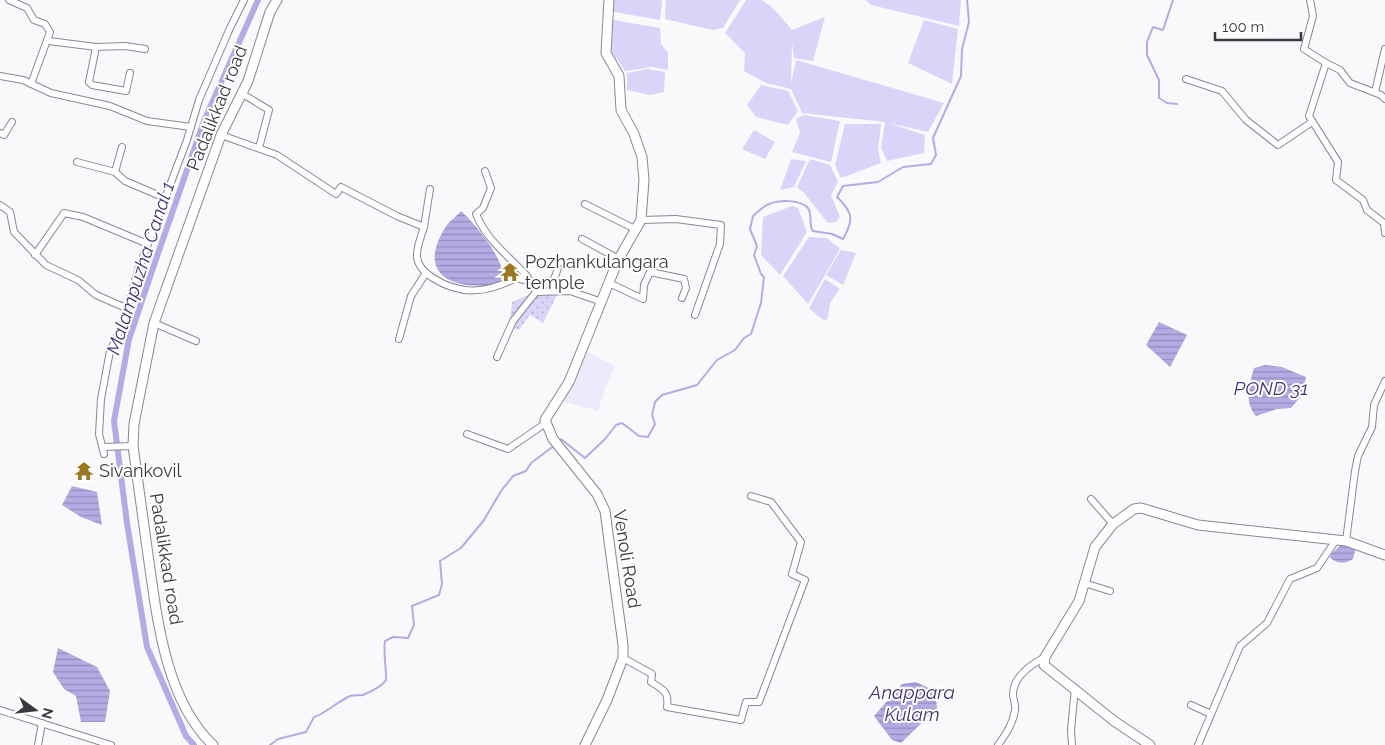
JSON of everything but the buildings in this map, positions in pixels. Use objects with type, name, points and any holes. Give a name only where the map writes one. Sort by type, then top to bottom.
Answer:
[{"type":"street","points":[[9,0],[27,8],[34,20],[45,24],[50,32],[49,41],[31,84]]},
{"type":"street","points":[[133,446],[103,450],[99,434],[101,400],[110,351],[122,327],[126,308],[203,91],[244,0]]},
{"type":"street","name":"Padalikkad road","points":[[213,745],[198,731],[166,659],[154,599],[133,446],[134,424],[154,323],[222,135],[248,81],[270,12],[277,0]]},
{"type":"street","points":[[467,434],[508,448],[546,423],[547,415],[569,382],[619,259],[641,220],[644,180],[642,157],[634,134],[621,110],[619,76],[606,53],[609,0]]},
{"type":"street","points":[[1310,0],[1313,16],[1304,49],[1340,70],[1350,83],[1375,92],[1385,99]]},
{"type":"street","points":[[49,41],[96,47],[125,46],[144,49]]},
{"type":"street","points":[[96,47],[89,82],[92,85],[126,91],[130,73]]},
{"type":"street","points":[[1375,92],[1385,49]]},
{"type":"street","points":[[1326,63],[1309,116],[1338,162],[1336,180],[1364,200],[1367,210],[1384,223],[1385,233]]},
{"type":"street","points":[[0,76],[31,84],[51,93],[110,106],[147,121],[191,127]]},
{"type":"street","points":[[1186,79],[1222,91],[1246,120],[1278,145],[1312,122]]},
{"type":"street","points":[[241,93],[269,110],[256,146]]},
{"type":"street","points":[[0,133],[4,135],[7,133],[12,122]]},
{"type":"street","points":[[222,135],[277,155],[336,194],[341,188],[424,227]]},
{"type":"street","points":[[115,172],[122,147]]},
{"type":"street","points":[[77,162],[115,172],[126,181],[165,198]]},
{"type":"street","points":[[485,171],[491,188],[483,208],[476,214],[480,224],[500,252],[528,277],[536,292]]},
{"type":"street","points":[[430,189],[417,258],[426,274],[458,290],[474,291],[498,287],[516,278],[520,271]]},
{"type":"street","points":[[585,204],[637,230]]},
{"type":"street","points":[[0,205],[10,212],[14,232],[46,265],[78,280],[96,295],[126,308]]},
{"type":"street","points":[[35,255],[64,213],[83,217],[148,244]]},
{"type":"street","points":[[641,220],[676,220],[721,225],[720,244],[695,315]]},
{"type":"street","points":[[582,239],[619,259]]},
{"type":"street","points":[[550,291],[558,268]]},
{"type":"street","points":[[609,283],[643,299],[644,286],[650,272],[684,279],[686,288],[682,298]]},
{"type":"street","points":[[399,340],[411,296],[426,274]]},
{"type":"street","points":[[516,278],[529,281]]},
{"type":"street","points":[[497,358],[513,321],[536,292],[570,291],[602,302]]},
{"type":"street","points":[[154,323],[196,340]]},
{"type":"street","points":[[1198,745],[1240,646],[1267,623],[1290,579],[1317,568],[1341,540],[1358,456],[1372,427],[1374,405],[1385,381]]},
{"type":"street","name":"Venoli Road","points":[[546,423],[553,439],[597,494],[605,511],[620,620],[623,658],[607,700],[585,745]]},
{"type":"street","points":[[623,658],[652,674],[651,682],[666,691],[668,696],[667,707],[741,720],[746,702],[759,702],[805,580],[792,574],[801,542],[771,502],[750,496]]},
{"type":"street","points":[[1091,499],[1113,524]]},
{"type":"street","points":[[1150,745],[1114,721],[1044,665],[1045,657],[1079,601],[1095,547],[1113,524],[1128,512],[1141,508],[1198,524],[1341,540],[1385,555]]},
{"type":"street","points":[[1084,583],[1110,592]]},
{"type":"street","points":[[998,745],[1012,725],[1016,708],[1013,695],[1015,686],[1031,665],[1045,657]]},
{"type":"street","points":[[1072,745],[1071,730],[1074,688]]},
{"type":"street","points":[[1191,705],[1211,714]]},
{"type":"street","points":[[0,710],[111,745]]},
{"type":"street","points":[[38,745],[42,723]]},
{"type":"shaded area","points":[[614,0],[662,0],[660,20],[614,12]]},
{"type":"shaded area","points":[[666,0],[740,0],[723,28],[712,30],[665,19]]},
{"type":"shaded area","points":[[746,0],[762,0],[774,9],[792,30],[825,17],[813,61],[794,58],[792,43],[791,83],[796,60],[944,103],[928,132],[888,123],[925,135],[924,153],[887,161],[881,148],[885,122],[802,113],[791,89],[766,83],[744,71],[745,53],[725,33]]},
{"type":"shaded area","points":[[866,0],[961,0],[959,26],[871,5]]},
{"type":"shaded area","points":[[613,20],[660,28],[661,44],[668,53],[668,70],[652,67],[625,71],[609,48]]},
{"type":"shaded area","points":[[924,20],[958,29],[952,84],[908,63]]},
{"type":"shaded area","points":[[647,69],[665,72],[664,92],[650,95],[627,90],[627,73]]},
{"type":"shaded area","points":[[761,85],[788,91],[798,111],[788,125],[756,117],[747,105]]},
{"type":"shaded area","points":[[804,115],[840,121],[831,162],[792,152],[800,133],[796,119]]},
{"type":"shaded area","points":[[845,124],[881,124],[878,150],[881,163],[841,178],[835,165]]},
{"type":"shaded area","points":[[754,130],[775,142],[765,159],[742,149]]},
{"type":"shaded area","points":[[791,159],[806,161],[794,187],[780,190]]},
{"type":"shaded area","points":[[810,159],[830,165],[838,182],[831,195],[840,217],[836,222],[828,223],[797,187]]},
{"type":"shaded area","points":[[792,206],[798,208],[807,232],[780,275],[761,255],[763,217]]},
{"type":"shaded area","points":[[809,237],[827,238],[840,249],[808,304],[783,276]]},
{"type":"shaded area","points":[[841,250],[856,253],[843,285],[826,275]]},
{"type":"shaded area","points":[[825,279],[840,289],[830,303],[828,318],[824,321],[809,308]]},
{"type":"shaded area","points":[[533,293],[557,295],[543,323],[530,315],[519,330],[509,327],[512,302]]},
{"type":"shaded area","points":[[584,350],[615,366],[598,411],[561,401]]},
{"type":"water","points":[[461,211],[479,230],[497,257],[502,271],[500,283],[470,285],[456,283],[446,278],[438,270],[435,259],[437,245],[446,226]]},
{"type":"water","points":[[1159,322],[1187,335],[1170,367],[1146,345]]},
{"type":"water","name":"POND 31","points":[[1265,365],[1282,367],[1306,377],[1302,395],[1291,408],[1277,409],[1256,416],[1250,405],[1249,387],[1254,368]]},
{"type":"water","points":[[72,486],[97,492],[102,525],[81,517],[62,505]]},
{"type":"water","points":[[1344,542],[1356,547],[1353,559],[1342,563],[1330,558],[1331,554]]},
{"type":"water","points":[[58,648],[97,667],[110,691],[105,722],[81,722],[76,696],[64,689],[53,672]]},
{"type":"water","name":"Anappara Kulam","points":[[916,682],[935,691],[937,708],[901,743],[892,740],[874,716],[902,684]]},
{"type":"waterway","name":"Malampuzha Canal 1","points":[[194,745],[186,736],[147,647],[127,523],[114,421],[129,339],[153,268],[204,121],[258,0]]},
{"type":"waterway","points":[[558,442],[561,439],[585,458],[605,439],[616,425],[622,423],[639,436],[648,437],[655,424],[652,415],[655,402],[662,395],[697,385],[717,360],[735,350],[744,338],[751,334],[761,303],[764,277],[754,255],[757,246],[750,229],[753,216],[763,208],[778,202],[800,203],[808,208],[813,231],[832,234],[843,239],[850,221],[849,212],[837,197],[843,186],[878,182],[903,167],[931,164],[936,155],[933,138],[961,76],[962,49],[969,22],[967,0]]},
{"type":"waterway","points":[[1173,0],[1163,30],[1153,27],[1147,42],[1147,55],[1159,80],[1159,98],[1167,103],[1177,104]]},
{"type":"waterway","points":[[270,745],[278,739],[306,732],[314,717],[350,696],[363,695],[384,683],[386,680],[385,641],[393,637],[408,638],[414,625],[412,606],[439,595],[442,584],[440,561],[461,548],[484,520],[501,491],[513,476],[526,471],[531,463],[555,445]]},
{"type":"place","name":"Pozhankulangara temple","points":[[510,272]]},
{"type":"place","name":"Sivankovil","points":[[84,471]]}]
